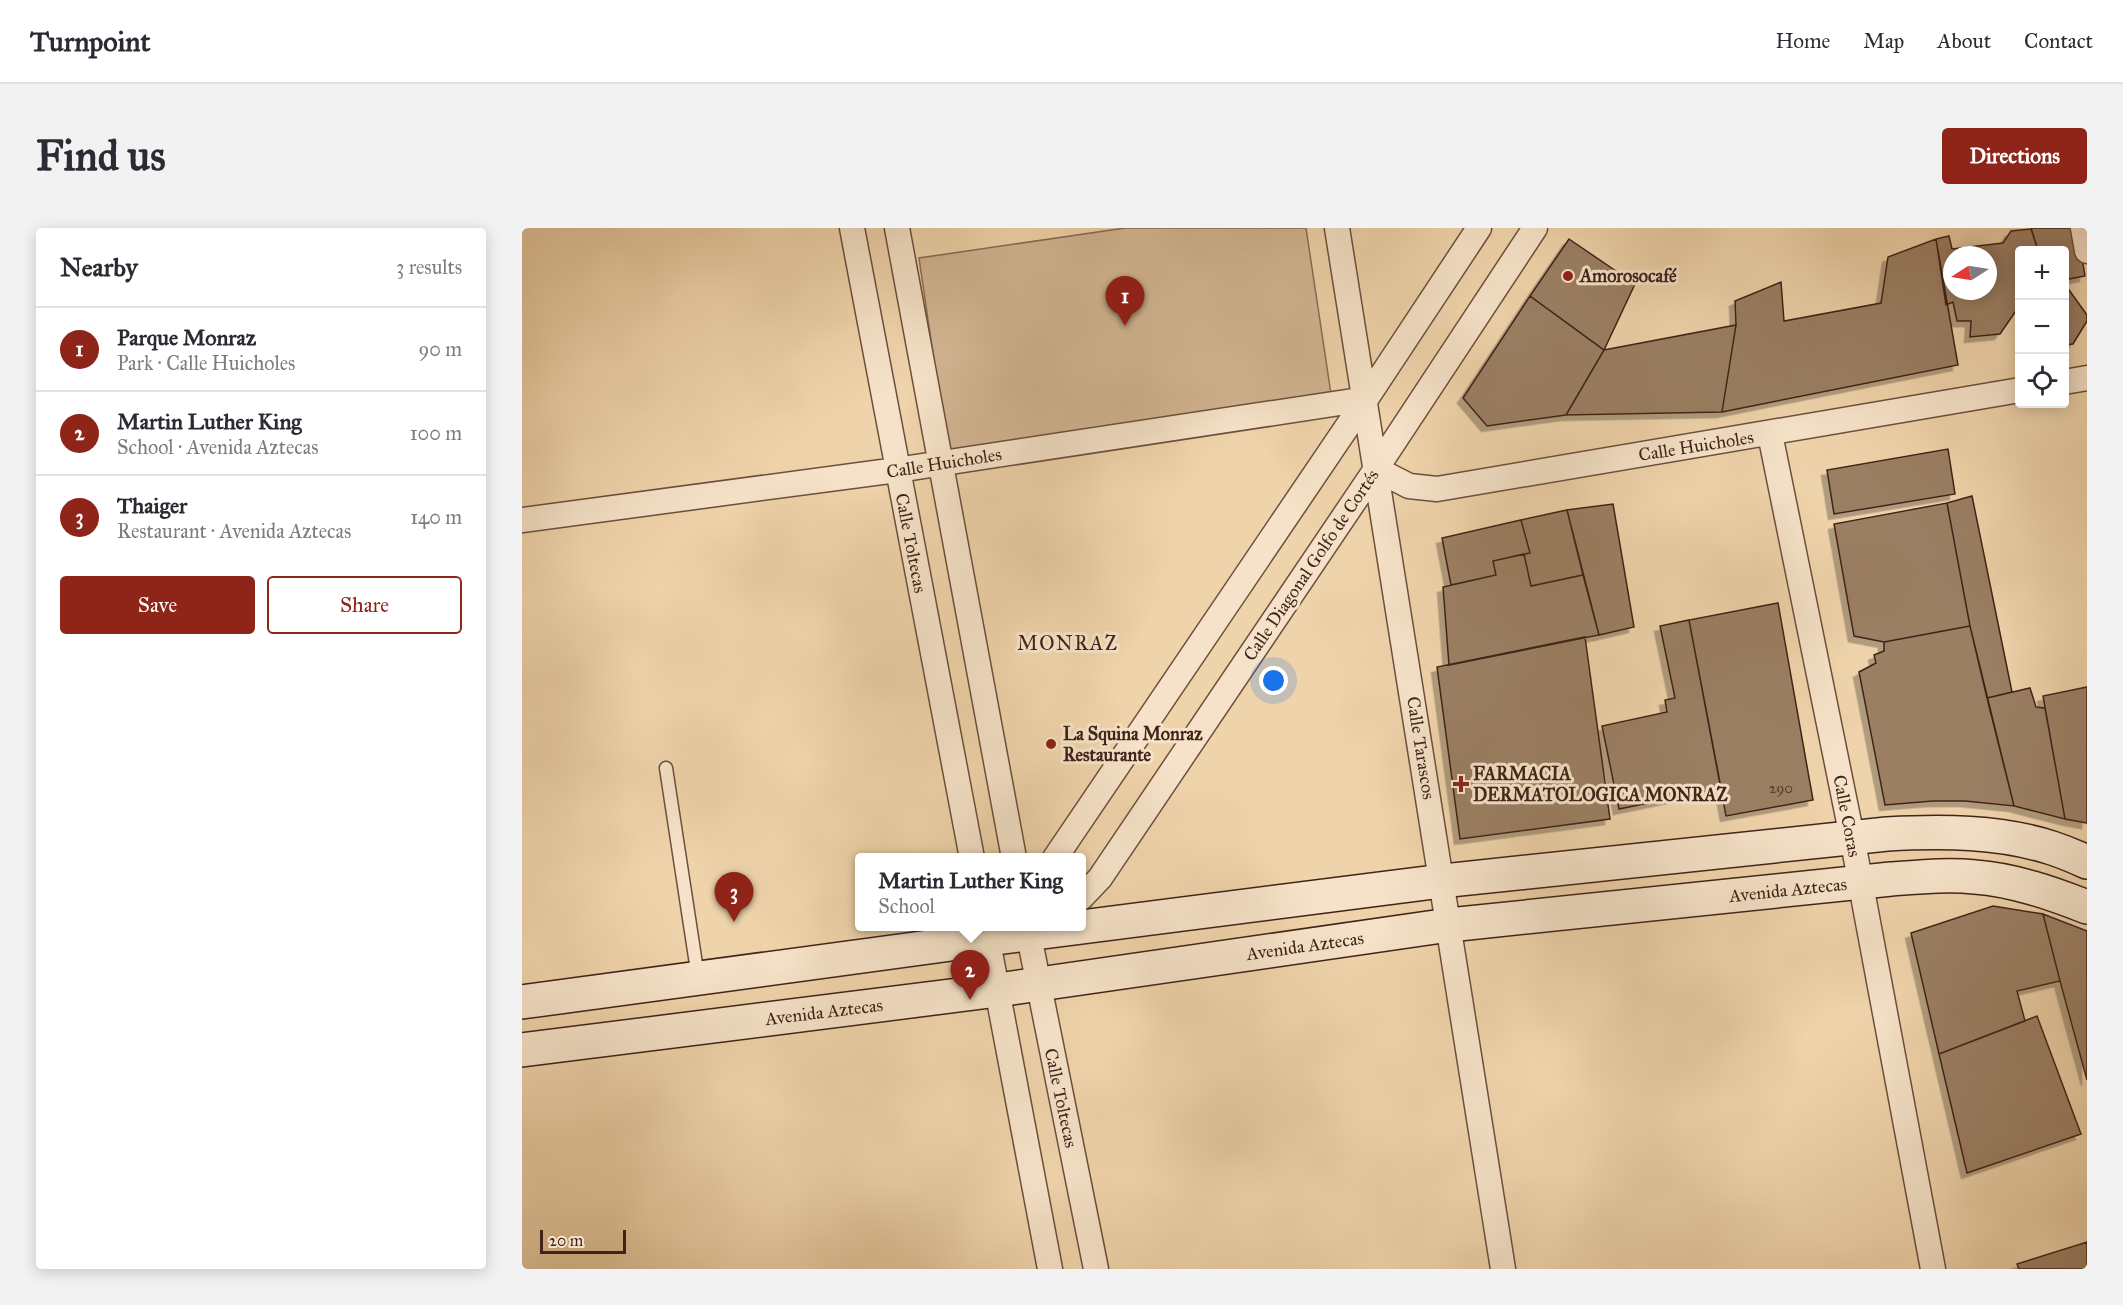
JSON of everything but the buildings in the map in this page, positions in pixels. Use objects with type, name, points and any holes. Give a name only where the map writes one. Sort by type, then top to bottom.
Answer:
[{"type":"street","name":"Calle Toltecas","points":[[852,228],[971,853]]},
{"type":"street","points":[[897,228],[1013,853]]},
{"type":"street","name":"Calle Tarascos","points":[[1337,228],[1503,1269]]},
{"type":"street","points":[[1058,853],[1479,228]]},
{"type":"street","name":"Calle Diagonal Golfo de Cortés","points":[[1086,892],[1106,868],[1376,469],[1535,228]]},
{"type":"street","points":[[2083,228],[2087,251]]},
{"type":"street","points":[[2069,381],[2087,378]]},
{"type":"street","name":"Calle Huicholes","points":[[1376,469],[1409,486],[1437,489],[2015,391]]},
{"type":"street","name":"Calle Huicholes","points":[[522,520],[897,470],[1365,399]]},
{"type":"street","name":"Calle Coras","points":[[1770,434],[1852,837],[1933,1269]]},
{"type":"street","points":[[1086,922],[1852,837],[1931,832],[1974,834],[2016,840],[2051,848],[2087,862]]},
{"type":"street","name":"Avenida Aztecas","points":[[522,1050],[998,990],[1449,925],[1860,882],[1930,876],[1975,877],[2019,884],[2087,907]]},
{"type":"street","points":[[522,1002],[698,978],[1005,931]]},
{"type":"street","name":"Calle Toltecas","points":[[1032,931],[1038,984],[1096,1269]]},
{"type":"street","points":[[987,933],[1050,1269]]},
{"type":"lane","points":[[666,768],[698,978]]},
{"type":"shaded area","points":[[1125,228],[1306,228],[1331,394],[947,450],[919,258]]},
{"type":"place","name":"Amorosocafé","points":[[1568,276]]},
{"type":"place","name":"Parque Monraz","points":[[1125,326]]},
{"type":"place","name":"La Squina Monraz Restaurante","points":[[1051,744]]},
{"type":"place","name":"FARMACIA DERMATOLOGICA MONRAZ","points":[[1461,784]]},
{"type":"place","name":"Thaiger","points":[[734,922]]},
{"type":"place","name":"Martin Luther King","points":[[970,1000]]},
{"type":"district","name":"MONRAZ","points":[[1068,643]]}]
